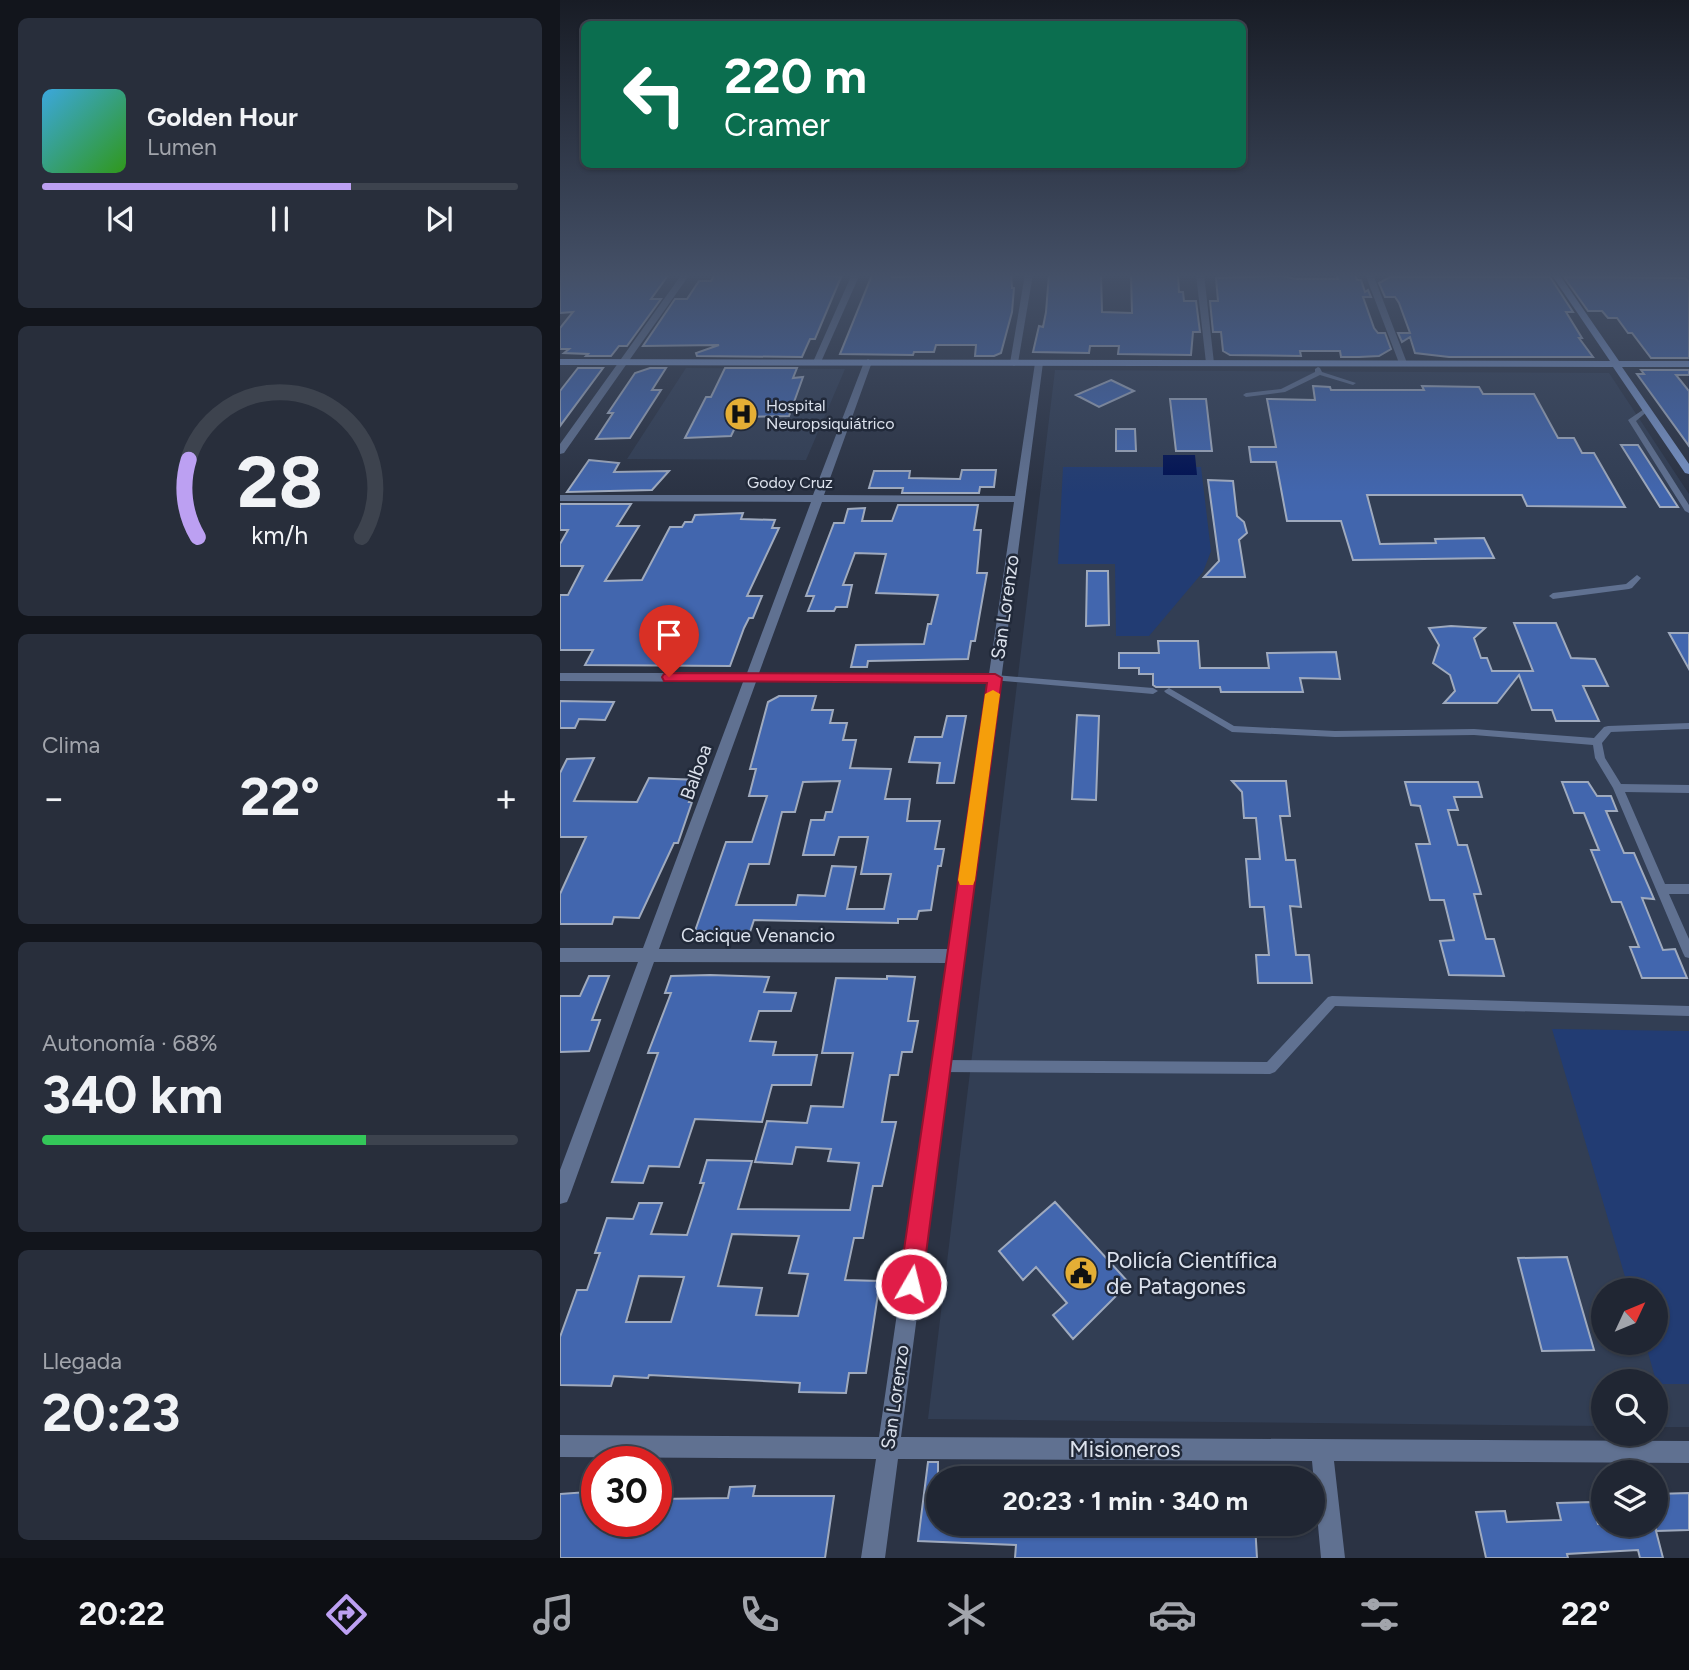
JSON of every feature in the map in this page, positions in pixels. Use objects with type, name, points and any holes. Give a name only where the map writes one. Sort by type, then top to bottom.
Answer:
[{"type":"main road","points":[[1605,347],[1689,470]]},
{"type":"main road","points":[[560,362],[1689,364]]},
{"type":"street","points":[[560,451],[635,347]]},
{"type":"street","points":[[817,362],[824,347]]},
{"type":"street","points":[[1014,363],[1017,347]]},
{"type":"street","points":[[1208,347],[1210,363]]},
{"type":"street","points":[[1397,347],[1403,363]]},
{"type":"street","name":"Balboa","points":[[560,1195],[868,362]]},
{"type":"street","name":"San Lorenzo","points":[[873,1558],[1039,363]]},
{"type":"street","name":"Godoy Cruz","points":[[560,498],[1020,499]]},
{"type":"street","points":[[560,677],[995,678]]},
{"type":"street","name":"Cacique Venancio","points":[[560,955],[956,956]]},
{"type":"street","name":"Misioneros","points":[[560,1446],[1689,1452]]},
{"type":"street","points":[[1322,1450],[1333,1558]]},
{"type":"lane","points":[[1316,363],[1319,373]]},
{"type":"lane","points":[[1246,395],[1283,391],[1319,373],[1353,383]]},
{"type":"lane","points":[[1647,409],[1632,420],[1689,511]]},
{"type":"lane","points":[[1553,596],[1629,586],[1637,578]]},
{"type":"lane","points":[[995,678],[1153,691]]},
{"type":"lane","points":[[1169,691],[1232,729],[1335,734],[1474,732],[1597,742]]},
{"type":"lane","points":[[1597,742],[1608,729],[1615,726],[1689,726]]},
{"type":"lane","points":[[1597,742],[1600,758],[1618,788],[1689,953]]},
{"type":"lane","points":[[1618,788],[1689,789]]},
{"type":"lane","points":[[1662,889],[1689,889]]},
{"type":"lane","points":[[941,1066],[1270,1068],[1332,1001],[1689,1011]]},
{"type":"shaded area","name":"Hospital Neuropsiquiátrico","points":[[686,368],[845,369],[806,460],[627,459]]},
{"type":"shaded area","points":[[1055,370],[1609,373],[1689,494],[1689,1427],[1668,1427],[1668,1369],[1591,1369],[1591,1426],[928,1419]]},
{"type":"shaded area","points":[[1163,455],[1195,455],[1197,475],[1163,475]]},
{"type":"shaded area","points":[[1063,467],[1201,467],[1211,551],[1203,572],[1149,636],[1116,636],[1115,564],[1058,564]]},
{"type":"shaded area","points":[[1552,1029],[1689,1031],[1689,1384],[1668,1384],[1668,1369],[1653,1369],[1649,1355],[1668,1355],[1668,1278],[1625,1278]]},
{"type":"building","points":[[560,347],[618,347],[611,356],[564,353],[569,349],[560,349]]},
{"type":"building","points":[[714,347],[807,347],[802,357],[697,356],[696,353]]},
{"type":"building","points":[[843,347],[936,347],[934,352],[914,352],[913,355],[840,354]]},
{"type":"building","points":[[976,347],[1003,347],[1001,353],[994,356],[975,356]]},
{"type":"building","points":[[1034,347],[1090,347],[1089,353],[1033,352]]},
{"type":"building","points":[[1119,347],[1192,347],[1191,355],[1118,354]]},
{"type":"building","points":[[1223,347],[1390,347],[1391,349],[1379,356],[1359,357],[1341,357],[1340,351],[1300,351],[1301,356],[1230,355],[1223,351]]},
{"type":"building","points":[[1413,347],[1585,347],[1593,357],[1449,357],[1415,353]]},
{"type":"building","points":[[1642,347],[1689,347],[1689,358],[1651,358]]},
{"type":"building","points":[[578,368],[603,368],[560,426],[560,391]]},
{"type":"building","points":[[650,368],[666,368],[652,390],[661,390],[630,438],[596,439],[613,413],[608,413],[635,373]]},
{"type":"building","points":[[725,368],[797,368],[793,378],[803,377],[789,416],[740,417],[731,436],[685,438],[706,397],[711,397]]},
{"type":"building","points":[[1641,370],[1689,370],[1689,375],[1676,375],[1689,391],[1689,446],[1637,374],[1644,374]]},
{"type":"building","points":[[1111,380],[1134,391],[1099,407],[1076,395]]},
{"type":"building","points":[[1313,386],[1330,387],[1331,390],[1424,390],[1422,386],[1479,387],[1483,394],[1534,394],[1558,438],[1574,438],[1582,453],[1594,453],[1625,507],[1527,506],[1522,495],[1367,495],[1380,544],[1436,543],[1435,539],[1484,538],[1494,558],[1353,560],[1341,521],[1287,521],[1276,462],[1251,462],[1249,447],[1276,447],[1267,399],[1315,400]]},
{"type":"building","points":[[1170,399],[1206,399],[1212,451],[1176,451]]},
{"type":"building","points":[[1116,429],[1135,429],[1136,451],[1116,451]]},
{"type":"building","points":[[1621,445],[1638,445],[1678,507],[1660,507]]},
{"type":"building","points":[[589,460],[619,463],[614,472],[669,471],[652,490],[567,492]]},
{"type":"building","points":[[962,470],[996,470],[994,487],[980,487],[979,493],[902,493],[903,488],[869,488],[874,471],[910,471],[909,478],[960,479]]},
{"type":"building","points":[[1208,480],[1233,481],[1237,516],[1244,522],[1247,533],[1239,540],[1245,577],[1204,577],[1219,561]]},
{"type":"building","points":[[560,504],[631,504],[617,526],[639,526],[605,581],[642,580],[670,527],[682,527],[685,522],[692,522],[695,515],[743,513],[741,519],[775,520],[772,528],[779,528],[747,596],[762,596],[753,618],[749,618],[744,628],[730,666],[585,665],[593,650],[560,650],[560,595],[568,595],[583,566],[560,566],[560,544],[568,530],[560,530]]},
{"type":"building","points":[[898,505],[978,505],[974,530],[981,530],[977,573],[987,573],[975,641],[971,641],[968,659],[868,661],[867,667],[851,667],[856,645],[924,644],[928,624],[931,624],[938,595],[876,593],[886,554],[855,553],[843,585],[852,585],[847,607],[836,607],[834,611],[808,611],[814,596],[806,596],[834,523],[844,523],[848,509],[865,508],[862,521],[892,521]]},
{"type":"building","points":[[1087,571],[1108,571],[1109,625],[1086,626]]},
{"type":"building","points":[[1514,623],[1556,623],[1571,658],[1595,659],[1608,686],[1583,686],[1599,721],[1556,721],[1552,710],[1532,710],[1519,675],[1497,703],[1444,703],[1455,691],[1450,675],[1433,663],[1439,645],[1429,628],[1485,628],[1474,638],[1481,658],[1487,658],[1492,671],[1533,671]]},
{"type":"building","points":[[1669,633],[1689,633],[1689,669]]},
{"type":"building","points":[[1158,641],[1198,641],[1200,668],[1269,668],[1267,653],[1336,652],[1340,679],[1300,678],[1303,692],[1221,692],[1220,687],[1156,687],[1153,685],[1153,674],[1139,674],[1139,668],[1119,668],[1119,653],[1159,653]]},
{"type":"building","points":[[779,696],[816,696],[812,710],[833,710],[830,723],[847,723],[843,740],[856,740],[850,768],[891,769],[885,799],[910,799],[907,821],[940,821],[935,849],[944,849],[941,866],[938,866],[931,910],[919,911],[917,919],[898,919],[898,923],[754,920],[750,932],[695,931],[726,842],[752,842],[767,796],[749,796],[756,769],[750,769],[768,702]],"holes":[[[840,781],[832,812],[826,812],[824,820],[811,820],[803,855],[834,855],[839,837],[868,837],[861,874],[891,874],[884,909],[847,909],[856,867],[832,866],[825,896],[798,895],[796,905],[736,905],[749,864],[769,864],[782,812],[795,812],[803,782]]]},
{"type":"building","points":[[560,701],[614,702],[605,720],[579,719],[575,728],[560,728]]},
{"type":"building","points":[[1077,715],[1099,716],[1096,800],[1072,799]]},
{"type":"building","points":[[947,716],[966,716],[954,783],[937,783],[940,763],[909,762],[915,737],[942,737]]},
{"type":"building","points":[[594,758],[574,801],[637,802],[649,778],[699,780],[689,802],[692,802],[678,843],[674,843],[639,918],[614,917],[612,924],[560,924],[560,894],[586,837],[560,837],[560,773],[567,759]]},
{"type":"building","points":[[1232,781],[1286,781],[1290,816],[1280,816],[1286,860],[1295,860],[1301,907],[1290,906],[1296,955],[1309,955],[1312,983],[1258,983],[1256,955],[1269,955],[1264,907],[1250,907],[1246,859],[1260,859],[1256,818],[1244,818],[1242,792]]},
{"type":"building","points":[[1405,782],[1478,782],[1482,797],[1454,797],[1458,810],[1448,810],[1458,845],[1467,845],[1481,894],[1474,894],[1486,939],[1494,939],[1504,976],[1449,975],[1440,941],[1454,940],[1444,900],[1430,900],[1416,844],[1430,844],[1420,806],[1411,805]]},
{"type":"building","points":[[1562,782],[1588,782],[1597,796],[1611,796],[1617,811],[1606,811],[1624,853],[1634,853],[1654,899],[1642,898],[1663,950],[1675,949],[1687,978],[1642,978],[1630,947],[1639,947],[1621,902],[1612,902],[1591,850],[1599,850],[1584,813],[1574,813]]},
{"type":"building","points":[[589,976],[609,976],[592,1020],[600,1020],[589,1051],[560,1052],[560,996],[580,996]]},
{"type":"building","points":[[671,976],[769,977],[764,992],[796,993],[791,1011],[759,1011],[750,1041],[776,1042],[773,1055],[817,1055],[811,1085],[772,1085],[762,1122],[695,1119],[679,1167],[649,1166],[643,1183],[612,1182],[658,1053],[648,1053],[671,993],[665,993]]},
{"type":"building","points":[[887,976],[915,977],[908,1021],[918,1021],[912,1052],[902,1052],[898,1075],[890,1075],[882,1122],[896,1122],[887,1164],[882,1186],[873,1186],[863,1238],[854,1238],[845,1280],[880,1281],[866,1373],[849,1373],[846,1393],[799,1392],[800,1383],[649,1375],[648,1378],[614,1376],[611,1386],[560,1385],[560,1337],[577,1290],[587,1290],[600,1253],[595,1253],[607,1218],[633,1219],[639,1203],[662,1203],[651,1234],[687,1235],[704,1183],[700,1183],[707,1160],[752,1161],[738,1209],[850,1210],[859,1163],[828,1161],[831,1149],[796,1147],[792,1164],[755,1162],[767,1121],[807,1123],[811,1106],[843,1107],[853,1053],[822,1053],[836,978],[887,979]],"holes":[[[732,1234],[799,1236],[789,1273],[808,1274],[798,1316],[756,1315],[762,1288],[718,1286]],[[639,1276],[684,1277],[671,1322],[626,1322]]]},
{"type":"building","name":"Policía Científica de Patagones","points":[[1055,1202],[1129,1283],[1073,1339],[1053,1315],[1067,1303],[1036,1267],[1023,1280],[999,1251]]},
{"type":"building","points":[[1567,1257],[1591,1340],[1591,1350],[1542,1351],[1518,1258]]},
{"type":"building","points":[[928,1462],[938,1462],[938,1466],[927,1466]]},
{"type":"building","points":[[926,1478],[926,1536],[1256,1536],[1257,1558],[1015,1558],[1016,1545],[918,1541]]},
{"type":"building","points":[[755,1486],[753,1496],[834,1496],[825,1558],[560,1558],[560,1494],[581,1492],[581,1537],[672,1537],[672,1499],[728,1498],[730,1487]]},
{"type":"building","points":[[1689,1493],[1689,1530],[1668,1531],[1668,1494]]},
{"type":"building","points":[[1591,1502],[1591,1537],[1658,1537],[1663,1558],[1640,1558],[1638,1550],[1567,1554],[1568,1558],[1486,1558],[1476,1512],[1505,1511],[1507,1522],[1561,1520],[1557,1503]]},
{"type":"slow traffic","points":[[966,880],[993,694]]},
{"type":"place","name":"Hospital Neuropsiquiátrico","points":[[741,414]]},
{"type":"place","name":"Policía Científica de Patagones","points":[[1081,1273]]},
{"type":"route","points":[[669,677],[995,678],[911,1284]]}]
